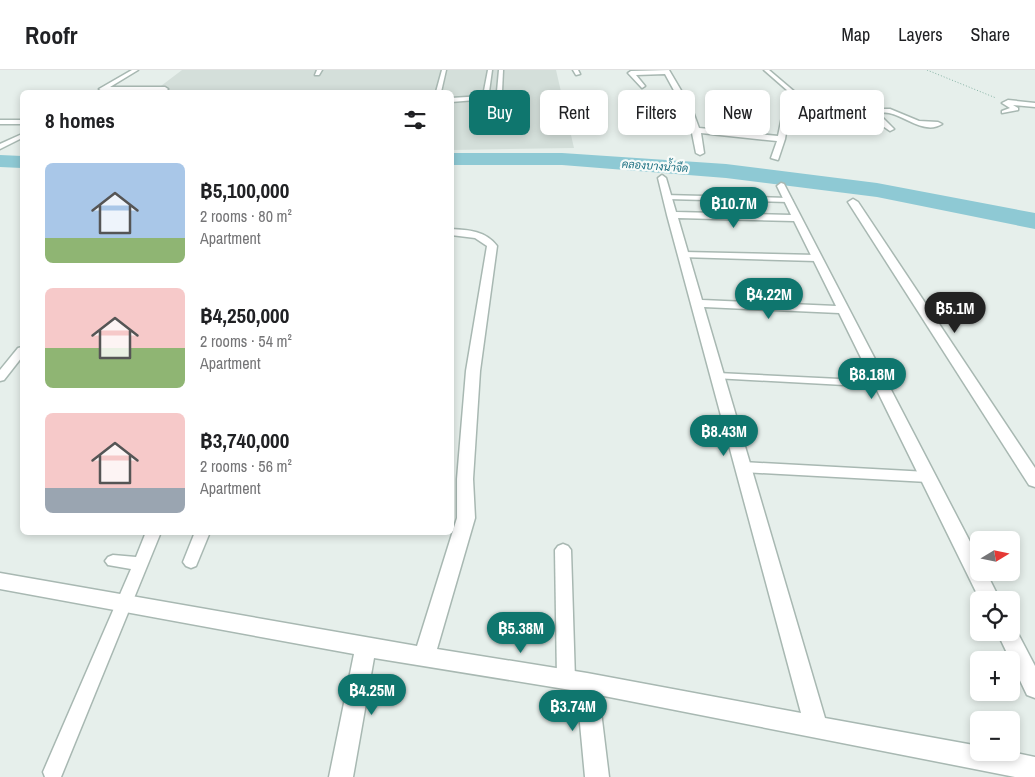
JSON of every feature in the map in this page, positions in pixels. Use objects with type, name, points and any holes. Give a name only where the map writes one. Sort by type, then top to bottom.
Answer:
[{"type":"street","points":[[642,86],[631,73],[666,71],[684,98],[698,130],[700,153]]},
{"type":"street","points":[[1004,112],[1015,110],[1005,103],[1008,102],[1035,105]]},
{"type":"street","points":[[884,111],[890,111],[918,123],[938,124]]},
{"type":"street","points":[[884,122],[890,129]]},
{"type":"street","points":[[698,130],[781,139]]},
{"type":"street","points":[[775,158],[782,135]]},
{"type":"street","points":[[662,178],[816,727]]},
{"type":"street","points":[[781,186],[985,591]]},
{"type":"street","points":[[853,202],[1035,481]]},
{"type":"street","points":[[672,215],[796,218]]},
{"type":"street","points":[[424,657],[466,518],[466,479],[473,371],[492,246],[486,238],[474,233],[454,232]]},
{"type":"street","points":[[697,303],[843,310]]},
{"type":"street","points":[[0,581],[366,647],[576,682],[1035,769]]},
{"type":"street","points":[[1012,641],[1035,688]]},
{"type":"street","points":[[340,777],[366,647]]},
{"type":"street","points":[[576,682],[597,777]]},
{"type":"lane","points":[[102,90],[136,70]]},
{"type":"lane","points":[[439,90],[444,70]]},
{"type":"lane","points":[[454,100],[486,98],[490,70]]},
{"type":"lane","points":[[500,90],[501,70]]},
{"type":"lane","points":[[766,70],[789,90]]},
{"type":"lane","points":[[132,90],[164,90]]},
{"type":"lane","points":[[0,122],[20,122]]},
{"type":"lane","points":[[0,147],[20,137]]},
{"type":"lane","points":[[667,197],[788,200]]},
{"type":"lane","points":[[684,255],[816,258]]},
{"type":"lane","points":[[0,378],[20,353]]},
{"type":"lane","points":[[718,376],[880,384]]},
{"type":"lane","points":[[743,467],[928,477]]},
{"type":"lane","points":[[53,772],[153,535]]},
{"type":"lane","points":[[191,562],[202,535]]},
{"type":"lane","points":[[563,550],[576,682]]},
{"type":"lane","points":[[113,561],[139,564]]},
{"type":"path","points":[[927,70],[1008,102]]},
{"type":"shaded area","points":[[182,70],[556,70],[561,90],[540,90],[540,135],[571,135],[574,148],[454,150],[454,90],[156,90]]},
{"type":"waterway","name":"คลองบางน้ำจืด","points":[[454,159],[562,159],[726,171],[877,190],[1035,221]]},
{"type":"waterway","name":"คลองบางน้ำจืด","points":[[0,161],[20,162]]}]
